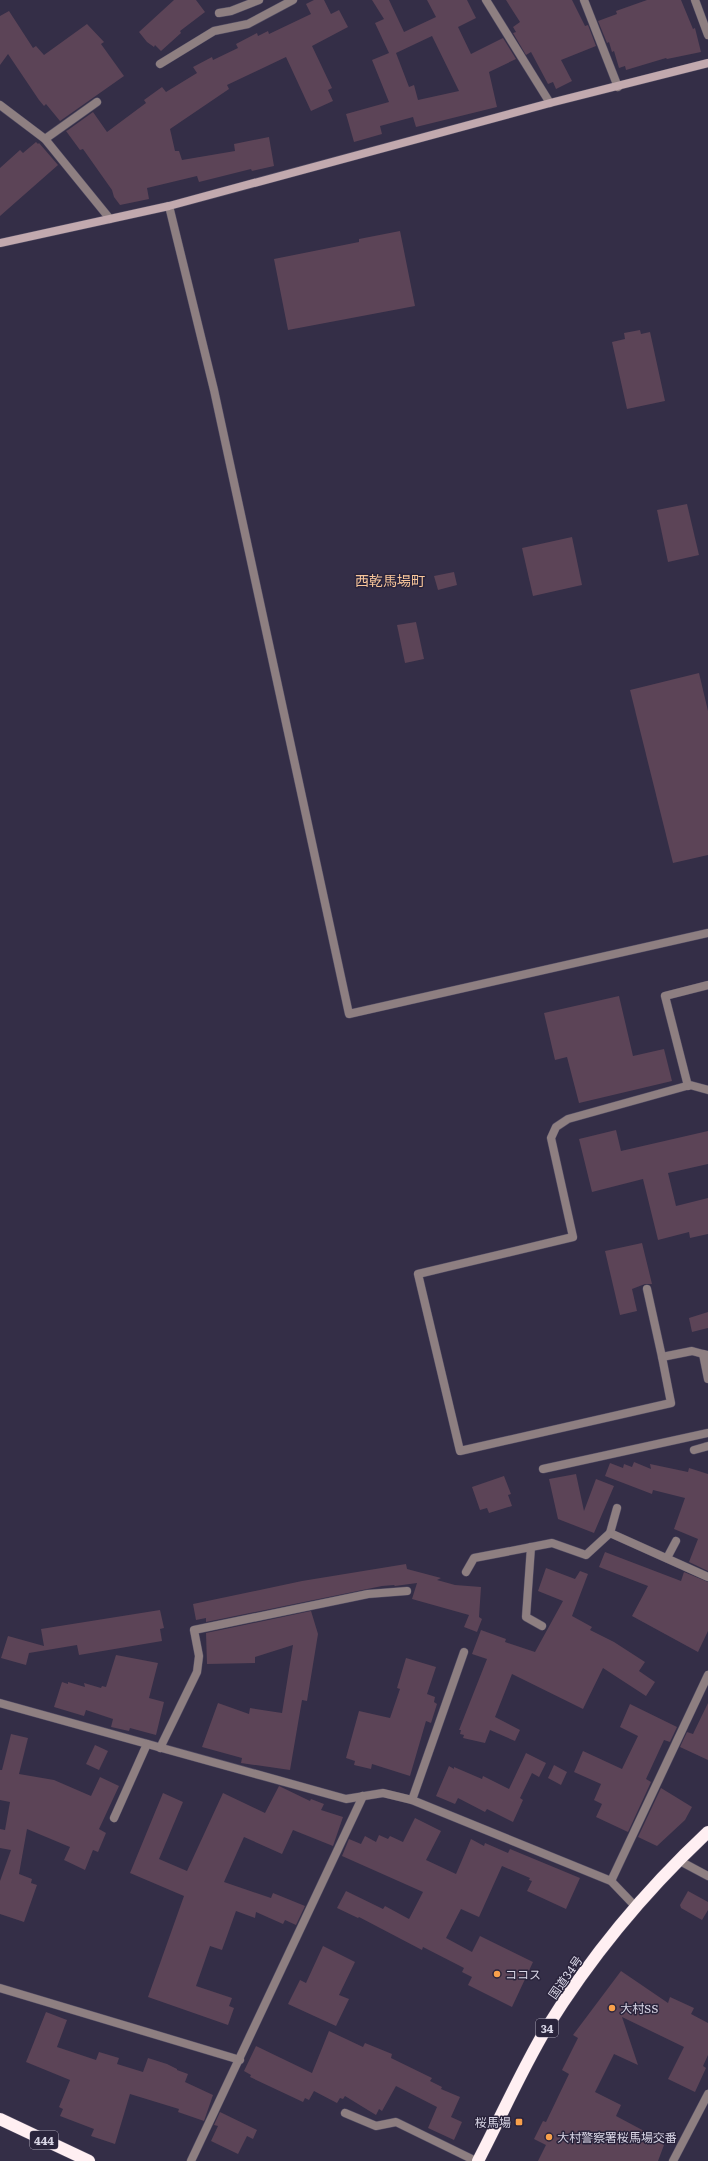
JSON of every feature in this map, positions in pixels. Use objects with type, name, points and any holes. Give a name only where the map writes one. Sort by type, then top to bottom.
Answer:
[{"type":"highway","name":"国道34号","points":[[477,2161],[546,2029],[597,1955],[635,1906],[678,1860],[708,1832]]},
{"type":"highway","name":"444","points":[[0,2119],[89,2161]]},
{"type":"street","points":[[219,12],[231,11],[258,0]]},
{"type":"street","points":[[160,64],[214,31],[248,24],[293,0]]},
{"type":"street","points":[[486,0],[550,103]]},
{"type":"street","points":[[584,0],[618,86]]},
{"type":"street","points":[[695,0],[708,35]]},
{"type":"street","points":[[0,243],[169,206],[550,103],[708,63]]},
{"type":"street","points":[[45,139],[97,102]]},
{"type":"street","points":[[0,105],[45,139],[110,219]]},
{"type":"street","points":[[169,206],[214,390],[349,1014],[708,933]]},
{"type":"street","points":[[688,1086],[665,996],[708,985]]},
{"type":"street","points":[[647,1289],[671,1403],[460,1451],[418,1274],[573,1237],[551,1138],[556,1127],[568,1119],[688,1086],[708,1090]]},
{"type":"street","points":[[662,1357],[692,1352],[706,1354],[708,1379]]},
{"type":"street","points":[[543,1469],[708,1433]]},
{"type":"street","points":[[694,1450],[708,1446]]},
{"type":"street","points":[[466,1572],[474,1558],[552,1543],[586,1555],[610,1533],[618,1508]]},
{"type":"street","points":[[610,1533],[708,1577]]},
{"type":"street","points":[[667,1558],[676,1541]]},
{"type":"street","points":[[531,1547],[526,1617],[542,1626]]},
{"type":"street","points":[[160,1748],[197,1672],[200,1656],[194,1630],[368,1594],[407,1591]]},
{"type":"street","points":[[412,1800],[464,1652]]},
{"type":"street","points":[[611,1881],[708,1675]]},
{"type":"street","points":[[0,1703],[346,1799],[383,1793],[412,1800],[611,1881],[635,1906]]},
{"type":"street","points":[[114,1818],[147,1744]]},
{"type":"street","points":[[191,2161],[240,2060],[363,1796]]},
{"type":"street","points":[[678,1860],[708,1876]]},
{"type":"street","points":[[0,1988],[240,2060]]},
{"type":"street","points":[[673,2161],[708,2094]]},
{"type":"street","points":[[345,2113],[376,2126],[396,2122],[477,2161]]},
{"type":"building","points":[[174,0],[196,0],[205,12],[180,31],[181,33],[161,51],[155,45],[154,47],[147,42],[139,32]]},
{"type":"building","points":[[314,0],[324,0],[331,14],[339,10],[348,27],[312,46],[332,88],[328,90],[333,101],[311,111],[286,57],[227,85],[229,89],[170,129],[175,151],[179,151],[182,160],[235,151],[234,144],[269,137],[274,166],[252,171],[251,169],[199,182],[197,176],[147,188],[149,199],[120,205],[114,197],[112,190],[83,149],[80,150],[66,131],[93,112],[107,132],[146,103],[144,100],[162,87],[166,92],[197,73],[193,67],[212,57],[213,60],[238,48],[236,44],[257,33],[258,36],[268,31],[269,34],[311,14],[306,4]]},
{"type":"building","points":[[372,0],[389,0],[404,32],[436,17],[427,0],[467,0],[476,18],[458,27],[471,54],[503,38],[516,59],[489,72],[497,107],[416,127],[413,117],[380,126],[382,134],[354,142],[346,114],[389,102],[372,60],[389,53],[375,23],[384,19]],"holes":[[[432,36],[459,91],[418,100],[414,85],[409,87],[396,53]]]},
{"type":"building","points":[[506,0],[572,0],[585,26],[588,25],[596,46],[561,60],[572,81],[556,89],[553,82],[548,84],[531,52],[526,55],[513,33],[516,32],[513,27],[520,22]]},
{"type":"building","points":[[647,0],[681,0],[693,29],[695,28],[701,52],[666,58],[626,70],[625,66],[619,68],[614,51],[612,52],[609,42],[607,43],[598,21],[617,14],[616,11]]},
{"type":"building","points":[[9,11],[33,48],[36,46],[44,55],[87,24],[104,42],[101,44],[124,76],[60,121],[46,104],[44,106],[39,100],[8,54],[0,65],[0,16]]},
{"type":"building","points":[[36,142],[38,144],[39,143],[58,165],[0,216],[0,168],[20,150],[23,153]]},
{"type":"building","points":[[400,231],[415,306],[288,330],[274,259],[359,242],[359,239]]},
{"type":"building","points":[[640,330],[641,334],[650,332],[665,401],[627,409],[612,342],[625,339],[624,333]]},
{"type":"building","points":[[687,504],[699,555],[668,562],[657,510]]},
{"type":"building","points":[[572,537],[582,585],[533,596],[522,548]]},
{"type":"building","points":[[454,572],[457,585],[438,590],[434,576]]},
{"type":"building","points":[[416,622],[424,659],[405,663],[397,625]]},
{"type":"building","points":[[699,673],[708,711],[708,855],[673,863],[630,690]]},
{"type":"building","points":[[619,996],[633,1056],[664,1049],[672,1081],[579,1103],[567,1057],[555,1060],[544,1013]]},
{"type":"building","points":[[616,1130],[621,1151],[708,1131],[708,1164],[668,1173],[676,1206],[708,1198],[708,1234],[690,1238],[689,1232],[658,1240],[643,1179],[592,1192],[579,1139]]},
{"type":"building","points":[[642,1243],[652,1284],[645,1284],[632,1289],[637,1311],[620,1315],[605,1251]]},
{"type":"building","points":[[708,1312],[708,1328],[692,1332],[689,1318]]},
{"type":"building","points":[[634,1462],[651,1469],[650,1464],[688,1472],[689,1468],[708,1474],[708,1571],[689,1562],[698,1539],[674,1529],[685,1498],[653,1490],[652,1494],[605,1476],[610,1463],[623,1468],[624,1464],[632,1467]]},
{"type":"building","points":[[576,1474],[584,1511],[596,1479],[614,1486],[594,1533],[558,1519],[549,1479]]},
{"type":"building","points":[[504,1476],[511,1494],[508,1495],[512,1506],[489,1513],[487,1508],[480,1510],[472,1487]]},
{"type":"building","points":[[605,1552],[681,1581],[684,1572],[708,1582],[708,1631],[698,1652],[632,1616],[648,1586],[599,1567]]},
{"type":"building","points":[[406,1564],[407,1569],[441,1578],[437,1580],[455,1585],[481,1587],[479,1617],[482,1619],[477,1632],[464,1627],[469,1615],[412,1599],[417,1583],[382,1586],[206,1622],[206,1618],[196,1620],[193,1604],[302,1581]]},
{"type":"building","points":[[546,1568],[575,1579],[580,1571],[588,1574],[572,1616],[592,1627],[590,1630],[614,1642],[645,1662],[639,1671],[655,1682],[646,1696],[603,1668],[583,1709],[512,1674],[495,1717],[520,1730],[515,1741],[490,1730],[485,1743],[463,1738],[464,1735],[460,1734],[461,1730],[459,1730],[487,1659],[472,1654],[481,1630],[506,1639],[505,1642],[535,1652],[563,1601],[538,1591]]},
{"type":"building","points":[[160,1610],[164,1628],[160,1629],[162,1641],[79,1655],[77,1645],[29,1653],[26,1665],[1,1658],[8,1636],[44,1646],[41,1629]]},
{"type":"building","points":[[311,1611],[318,1634],[307,1701],[302,1700],[290,1770],[241,1763],[242,1758],[202,1747],[218,1703],[249,1714],[250,1708],[282,1713],[293,1645],[255,1657],[255,1663],[207,1664],[206,1633]]},
{"type":"building","points":[[116,1655],[158,1663],[149,1698],[164,1702],[156,1735],[130,1728],[129,1731],[111,1727],[113,1719],[86,1710],[84,1716],[54,1707],[62,1682],[68,1684],[68,1682],[85,1687],[84,1683],[101,1688],[102,1686],[106,1687]]},
{"type":"building","points":[[406,1658],[436,1667],[427,1694],[435,1697],[434,1702],[437,1704],[431,1723],[426,1721],[410,1776],[372,1764],[371,1769],[354,1765],[355,1761],[346,1758],[359,1711],[390,1718],[400,1689],[397,1688]]},
{"type":"building","points":[[708,1703],[708,1760],[680,1747],[687,1732],[693,1734]]},
{"type":"building","points":[[630,1704],[677,1727],[670,1742],[664,1740],[646,1779],[651,1782],[628,1832],[596,1817],[602,1804],[594,1800],[601,1784],[574,1772],[583,1751],[622,1769],[638,1736],[620,1727]]},
{"type":"building","points":[[11,1734],[28,1738],[19,1774],[54,1780],[91,1796],[100,1777],[119,1786],[99,1829],[106,1833],[98,1852],[93,1850],[85,1870],[64,1860],[70,1847],[27,1829],[19,1874],[32,1879],[31,1883],[37,1885],[24,1922],[0,1914],[0,1881],[11,1850],[0,1848],[0,1829],[5,1830],[10,1802],[0,1800],[0,1770],[2,1770]]},
{"type":"building","points":[[95,1745],[108,1751],[99,1770],[86,1764]]},
{"type":"building","points":[[526,1753],[546,1763],[539,1777],[532,1773],[520,1798],[523,1800],[513,1822],[487,1809],[485,1812],[458,1798],[455,1804],[436,1796],[449,1766],[482,1779],[483,1776],[509,1789]]},
{"type":"building","points":[[554,1765],[567,1772],[561,1785],[548,1778]]},
{"type":"building","points":[[279,1786],[310,1801],[311,1799],[324,1804],[321,1810],[343,1817],[333,1846],[293,1830],[282,1854],[244,1837],[224,1882],[271,1898],[273,1893],[305,1906],[296,1925],[285,1920],[283,1924],[256,1912],[255,1918],[236,1911],[222,1950],[210,1946],[196,1986],[232,1998],[229,2006],[234,2008],[228,2025],[148,1997],[184,1896],[130,1873],[163,1793],[183,1802],[159,1859],[187,1871],[223,1793],[265,1813]]},
{"type":"building","points":[[661,1788],[692,1807],[685,1820],[657,1846],[638,1837]]},
{"type":"building","points":[[415,1818],[441,1831],[426,1860],[456,1874],[471,1839],[484,1846],[485,1843],[508,1853],[510,1849],[580,1878],[566,1909],[527,1891],[532,1881],[529,1880],[530,1878],[502,1866],[479,1917],[461,1909],[446,1938],[472,1952],[480,1936],[533,1962],[512,2007],[468,1985],[472,1977],[462,1972],[464,1968],[423,1947],[422,1950],[359,1917],[358,1918],[337,1908],[346,1891],[383,1909],[385,1906],[409,1919],[423,1892],[342,1856],[349,1839],[361,1844],[365,1836],[376,1842],[379,1835],[388,1839],[390,1836],[403,1842]]},
{"type":"building","points":[[688,1891],[708,1902],[708,1910],[702,1920],[681,1908],[680,1905]]},
{"type":"building","points":[[323,1946],[355,1962],[339,1995],[349,1999],[336,2026],[288,2004],[300,1980],[306,1983]]},
{"type":"building","points":[[621,1971],[668,2003],[670,1997],[694,2008],[691,2014],[708,2023],[708,2055],[703,2066],[706,2068],[695,2092],[668,2079],[684,2047],[622,2017],[638,2065],[614,2054],[595,2092],[621,2105],[616,2116],[646,2132],[645,2135],[664,2145],[658,2161],[538,2161],[546,2145],[534,2139],[543,2121],[546,2122],[569,2074],[562,2070],[578,2038],[573,2035]]},
{"type":"building","points":[[46,2012],[67,2020],[57,2047],[96,2060],[99,2052],[119,2058],[117,2064],[143,2072],[148,2058],[167,2064],[188,2074],[185,2082],[213,2095],[204,2121],[178,2112],[179,2109],[130,2094],[115,2144],[91,2136],[94,2129],[60,2116],[63,2109],[59,2107],[70,2080],[26,2062]]},
{"type":"building","points":[[329,2031],[363,2047],[365,2043],[392,2054],[391,2058],[432,2078],[430,2081],[442,2087],[441,2089],[460,2097],[451,2117],[462,2122],[454,2140],[428,2128],[437,2107],[396,2086],[382,2111],[379,2109],[376,2115],[345,2096],[343,2099],[340,2098],[337,2103],[314,2091],[309,2100],[305,2098],[303,2102],[250,2077],[251,2075],[244,2071],[256,2046],[312,2073]]},
{"type":"building","points":[[220,2112],[257,2130],[253,2139],[247,2136],[238,2154],[211,2141],[218,2126],[214,2125]]},
{"type":"place","name":"ココス","points":[[497,1974]]},
{"type":"place","name":"大村SS","points":[[612,2008]]},
{"type":"place","name":"桜馬場","points":[[519,2122]]},
{"type":"place","name":"大村警察署桜馬場交番","points":[[549,2137]]},
{"type":"district","name":"西乾馬場町","points":[[390,580]]}]
